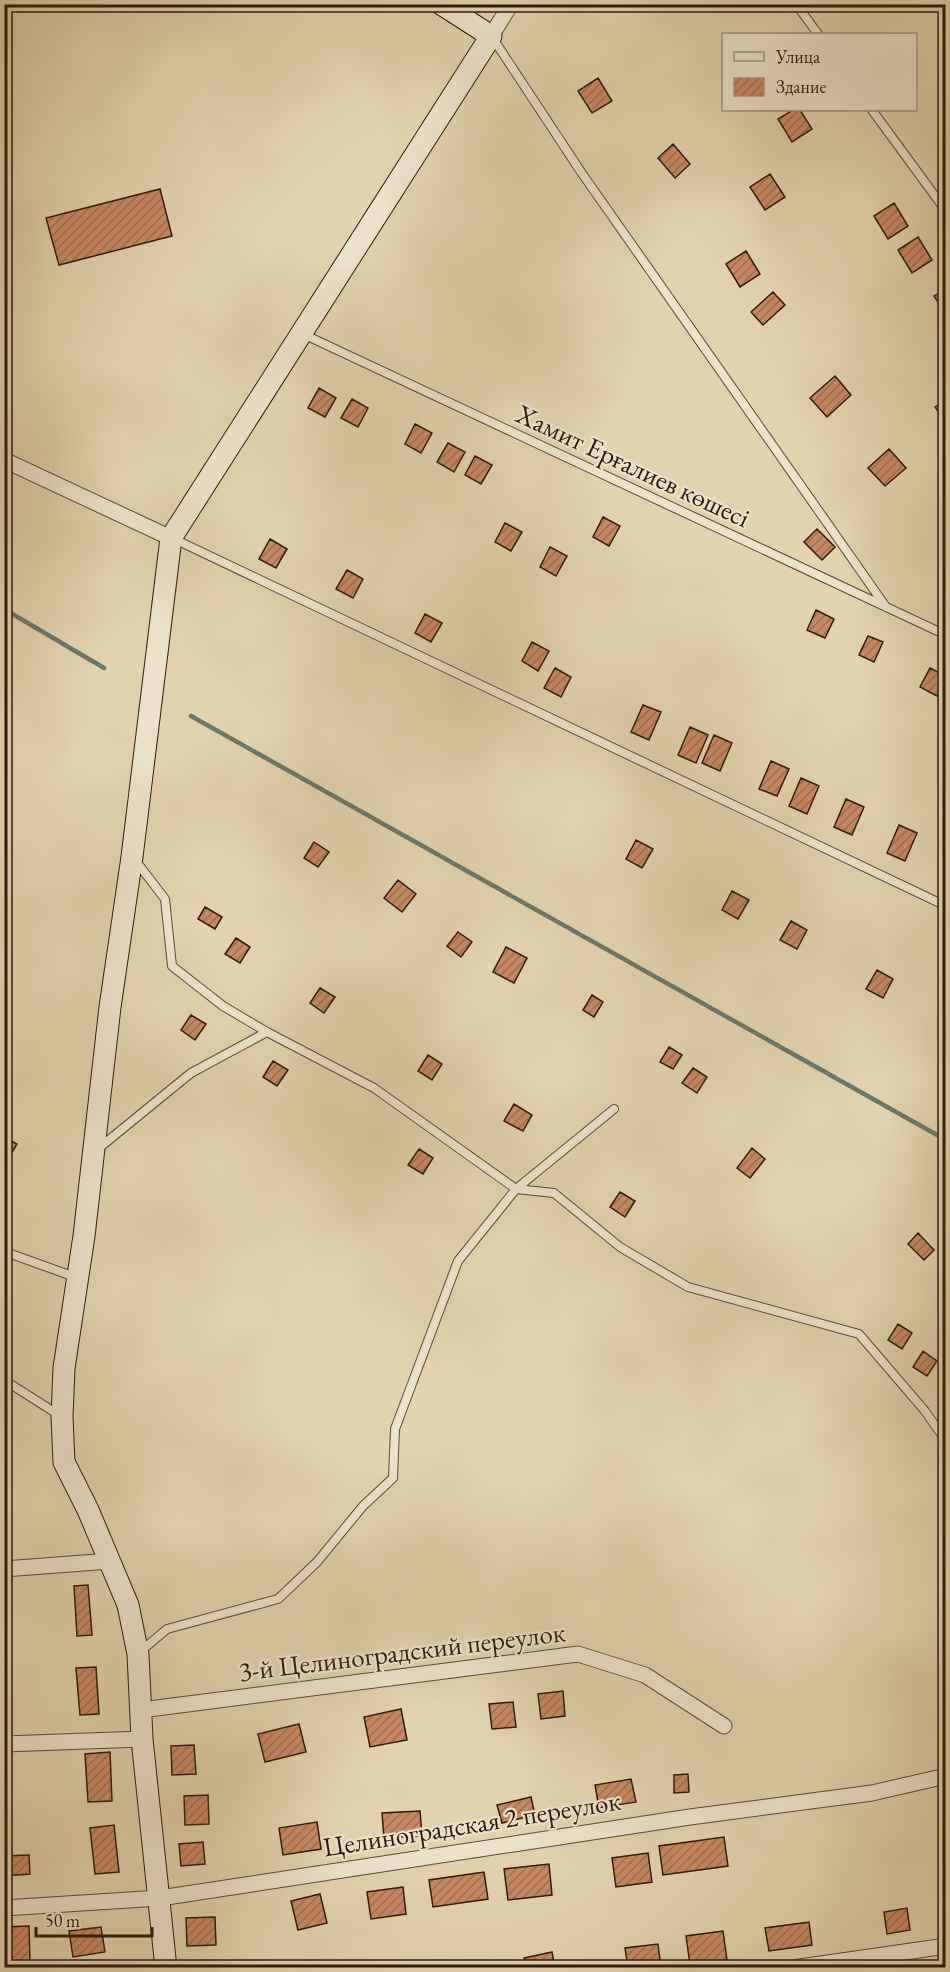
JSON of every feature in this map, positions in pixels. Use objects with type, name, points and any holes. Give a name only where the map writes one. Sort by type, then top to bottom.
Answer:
[{"type":"street","points":[[441,4],[491,36]]},
{"type":"street","points":[[166,1968],[142,1738],[138,1654],[128,1605],[64,1462],[62,1417],[64,1368],[110,1007],[132,857],[171,538],[510,4]]},
{"type":"street","points":[[4,460],[171,538]]},
{"type":"street","points":[[4,1569],[110,1561]]},
{"type":"street","name":"3-й Целиноградский переулок","points":[[141,1710],[578,1654],[645,1675],[724,1726]]},
{"type":"street","points":[[4,1744],[142,1738]]},
{"type":"street","name":"Целиноградская 2 переулок","points":[[4,1908],[160,1898],[690,1817],[872,1793],[945,1776]]},
{"type":"street","points":[[793,1968],[945,1946]]},
{"type":"lane","points":[[796,4],[817,33]]},
{"type":"lane","points":[[491,36],[581,171],[887,608]]},
{"type":"lane","points":[[873,111],[945,211]]},
{"type":"lane","name":"Хамит Ерғалиев көшесі","points":[[302,333],[945,635]]},
{"type":"lane","points":[[171,538],[945,906]]},
{"type":"lane","points":[[132,857],[165,899],[172,966],[223,1006],[267,1032],[374,1088],[516,1189],[554,1193],[620,1247],[687,1287],[860,1334],[925,1411],[945,1441]]},
{"type":"lane","points":[[93,1152],[191,1073],[267,1032]]},
{"type":"lane","points":[[138,1654],[167,1629],[278,1599],[317,1562],[363,1506],[393,1478],[395,1429],[458,1260],[516,1189],[614,1109]]},
{"type":"lane","points":[[4,1249],[11,1254],[77,1278]]},
{"type":"lane","points":[[4,1380],[62,1417]]},
{"type":"building","points":[[598,78],[612,101],[592,113],[578,91]]},
{"type":"building","points":[[791,111],[801,111],[812,129],[792,142],[778,119]]},
{"type":"building","points":[[673,144],[690,164],[675,178],[658,158]]},
{"type":"building","points":[[770,174],[785,197],[765,210],[750,187]]},
{"type":"building","points":[[160,189],[172,236],[59,265],[46,218]]},
{"type":"building","points":[[894,203],[908,226],[888,239],[874,216]]},
{"type":"building","points":[[918,237],[932,260],[912,273],[898,250]]},
{"type":"building","points":[[746,251],[760,274],[740,287],[726,264]]},
{"type":"building","points":[[946,289],[946,314],[934,296]]},
{"type":"building","points":[[773,292],[785,305],[763,325],[751,312]]},
{"type":"building","points":[[835,376],[851,395],[827,417],[810,398]]},
{"type":"building","points":[[319,388],[336,398],[325,417],[308,408]]},
{"type":"building","points":[[352,399],[368,408],[358,427],[341,418]]},
{"type":"building","points":[[946,400],[946,423],[935,407]]},
{"type":"building","points":[[415,424],[432,433],[421,453],[405,444]]},
{"type":"building","points":[[448,443],[465,452],[454,472],[437,462]]},
{"type":"building","points":[[889,449],[906,468],[885,486],[868,468]]},
{"type":"building","points":[[475,456],[492,465],[481,484],[465,475]]},
{"type":"building","points":[[603,517],[620,526],[609,546],[593,537]]},
{"type":"building","points":[[505,523],[522,532],[511,551],[495,542]]},
{"type":"building","points":[[817,529],[835,547],[822,560],[804,542]]},
{"type":"building","points":[[270,539],[287,549],[276,568],[259,559]]},
{"type":"building","points":[[550,547],[567,556],[556,576],[540,567]]},
{"type":"building","points":[[347,570],[363,579],[353,598],[336,589]]},
{"type":"building","points":[[816,610],[834,619],[825,638],[807,630]]},
{"type":"building","points":[[425,614],[442,623],[431,642],[415,633]]},
{"type":"building","points":[[868,636],[883,642],[874,662],[859,655]]},
{"type":"building","points":[[532,642],[549,651],[538,671],[522,661]]},
{"type":"building","points":[[555,668],[571,677],[561,697],[544,688]]},
{"type":"building","points":[[930,668],[946,676],[937,696],[920,687]]},
{"type":"building","points":[[643,705],[661,712],[649,740],[631,732]]},
{"type":"building","points":[[690,727],[708,735],[696,763],[678,755]]},
{"type":"building","points":[[714,735],[732,743],[720,771],[702,763]]},
{"type":"building","points":[[771,761],[789,769],[777,796],[759,789]]},
{"type":"building","points":[[801,778],[819,786],[807,814],[789,806]]},
{"type":"building","points":[[846,799],[864,807],[852,835],[834,827]]},
{"type":"building","points":[[899,825],[917,833],[905,861],[887,853]]},
{"type":"building","points":[[636,840],[653,849],[642,868],[626,859]]},
{"type":"building","points":[[314,842],[329,852],[318,867],[304,858]]},
{"type":"building","points":[[398,880],[416,894],[402,912],[384,898]]},
{"type":"building","points":[[732,891],[749,900],[738,919],[722,910]]},
{"type":"building","points":[[205,907],[222,917],[215,929],[198,919]]},
{"type":"building","points":[[791,921],[807,930],[797,949],[780,940]]},
{"type":"building","points":[[458,932],[472,942],[461,957],[447,946]]},
{"type":"building","points":[[236,938],[250,947],[240,963],[225,954]]},
{"type":"building","points":[[506,947],[527,958],[514,983],[493,972]]},
{"type":"building","points":[[877,970],[893,979],[883,998],[866,989]]},
{"type":"building","points":[[320,988],[335,997],[324,1013],[310,1003]]},
{"type":"building","points":[[592,995],[603,1002],[594,1017],[583,1010]]},
{"type":"building","points":[[191,1015],[206,1024],[195,1040],[181,1030]]},
{"type":"building","points":[[669,1047],[682,1055],[673,1069],[660,1062]]},
{"type":"building","points":[[428,1055],[442,1064],[432,1080],[418,1071]]},
{"type":"building","points":[[273,1061],[288,1070],[277,1086],[263,1077]]},
{"type":"building","points":[[693,1068],[707,1077],[697,1093],[682,1083]]},
{"type":"building","points":[[514,1104],[532,1115],[523,1131],[504,1121]]},
{"type":"building","points":[[4,1137],[17,1144],[4,1166]]},
{"type":"building","points":[[752,1148],[765,1159],[750,1178],[737,1168]]},
{"type":"building","points":[[419,1149],[433,1158],[423,1174],[408,1165]]},
{"type":"building","points":[[620,1192],[635,1201],[625,1217],[610,1207]]},
{"type":"building","points":[[918,1233],[934,1250],[924,1260],[908,1244]]},
{"type":"building","points":[[898,1324],[912,1333],[902,1349],[888,1340]]},
{"type":"building","points":[[923,1351],[937,1361],[927,1376],[913,1367]]},
{"type":"building","points":[[88,1585],[92,1635],[77,1636],[74,1586]]},
{"type":"building","points":[[96,1667],[99,1714],[80,1715],[76,1668]]},
{"type":"building","points":[[563,1691],[565,1716],[541,1719],[538,1694]]},
{"type":"building","points":[[513,1702],[516,1727],[492,1729],[489,1704]]},
{"type":"building","points":[[401,1709],[407,1740],[370,1747],[364,1717]]},
{"type":"building","points":[[299,1724],[306,1752],[265,1762],[258,1734]]},
{"type":"building","points":[[194,1745],[196,1774],[172,1775],[171,1746]]},
{"type":"building","points":[[110,1752],[112,1801],[88,1802],[85,1754]]},
{"type":"building","points":[[688,1774],[689,1792],[674,1793],[674,1775]]},
{"type":"building","points":[[631,1779],[636,1802],[599,1808],[595,1785]]},
{"type":"building","points":[[208,1795],[209,1824],[185,1825],[184,1796]]},
{"type":"building","points":[[531,1797],[535,1815],[502,1823],[497,1805]]},
{"type":"building","points":[[420,1811],[422,1836],[384,1838],[382,1813]]},
{"type":"building","points":[[317,1822],[321,1849],[283,1855],[279,1828]]},
{"type":"building","points":[[114,1825],[119,1872],[95,1874],[90,1828]]},
{"type":"building","points":[[724,1837],[728,1866],[663,1875],[659,1846]]},
{"type":"building","points":[[203,1842],[205,1864],[181,1866],[179,1844]]},
{"type":"building","points":[[648,1853],[652,1882],[616,1887],[612,1858]]},
{"type":"building","points":[[29,1855],[30,1874],[4,1876],[4,1856]]},
{"type":"building","points":[[549,1864],[552,1895],[508,1900],[504,1869]]},
{"type":"building","points":[[484,1872],[488,1899],[433,1907],[429,1880]]},
{"type":"building","points":[[403,1887],[406,1914],[371,1919],[367,1892]]},
{"type":"building","points":[[320,1894],[327,1923],[298,1930],[291,1901]]},
{"type":"building","points":[[907,1908],[910,1930],[887,1934],[884,1912]]},
{"type":"building","points":[[215,1917],[216,1945],[187,1946],[186,1918]]},
{"type":"building","points":[[809,1922],[812,1945],[769,1951],[765,1928]]},
{"type":"building","points":[[29,1926],[30,1961],[4,1962],[4,1927]]},
{"type":"building","points":[[101,1927],[105,1952],[73,1957],[69,1931]]},
{"type":"building","points":[[723,1931],[727,1960],[690,1965],[686,1936]]},
{"type":"building","points":[[658,1944],[661,1968],[628,1968],[625,1948]]},
{"type":"building","points":[[552,1952],[555,1968],[526,1968],[524,1958]]},
{"type":"building","points":[[481,1964],[482,1968],[458,1968]]},
{"type":"waterway","points":[[4,609],[104,668]]},
{"type":"waterway","points":[[191,716],[946,1140]]}]
